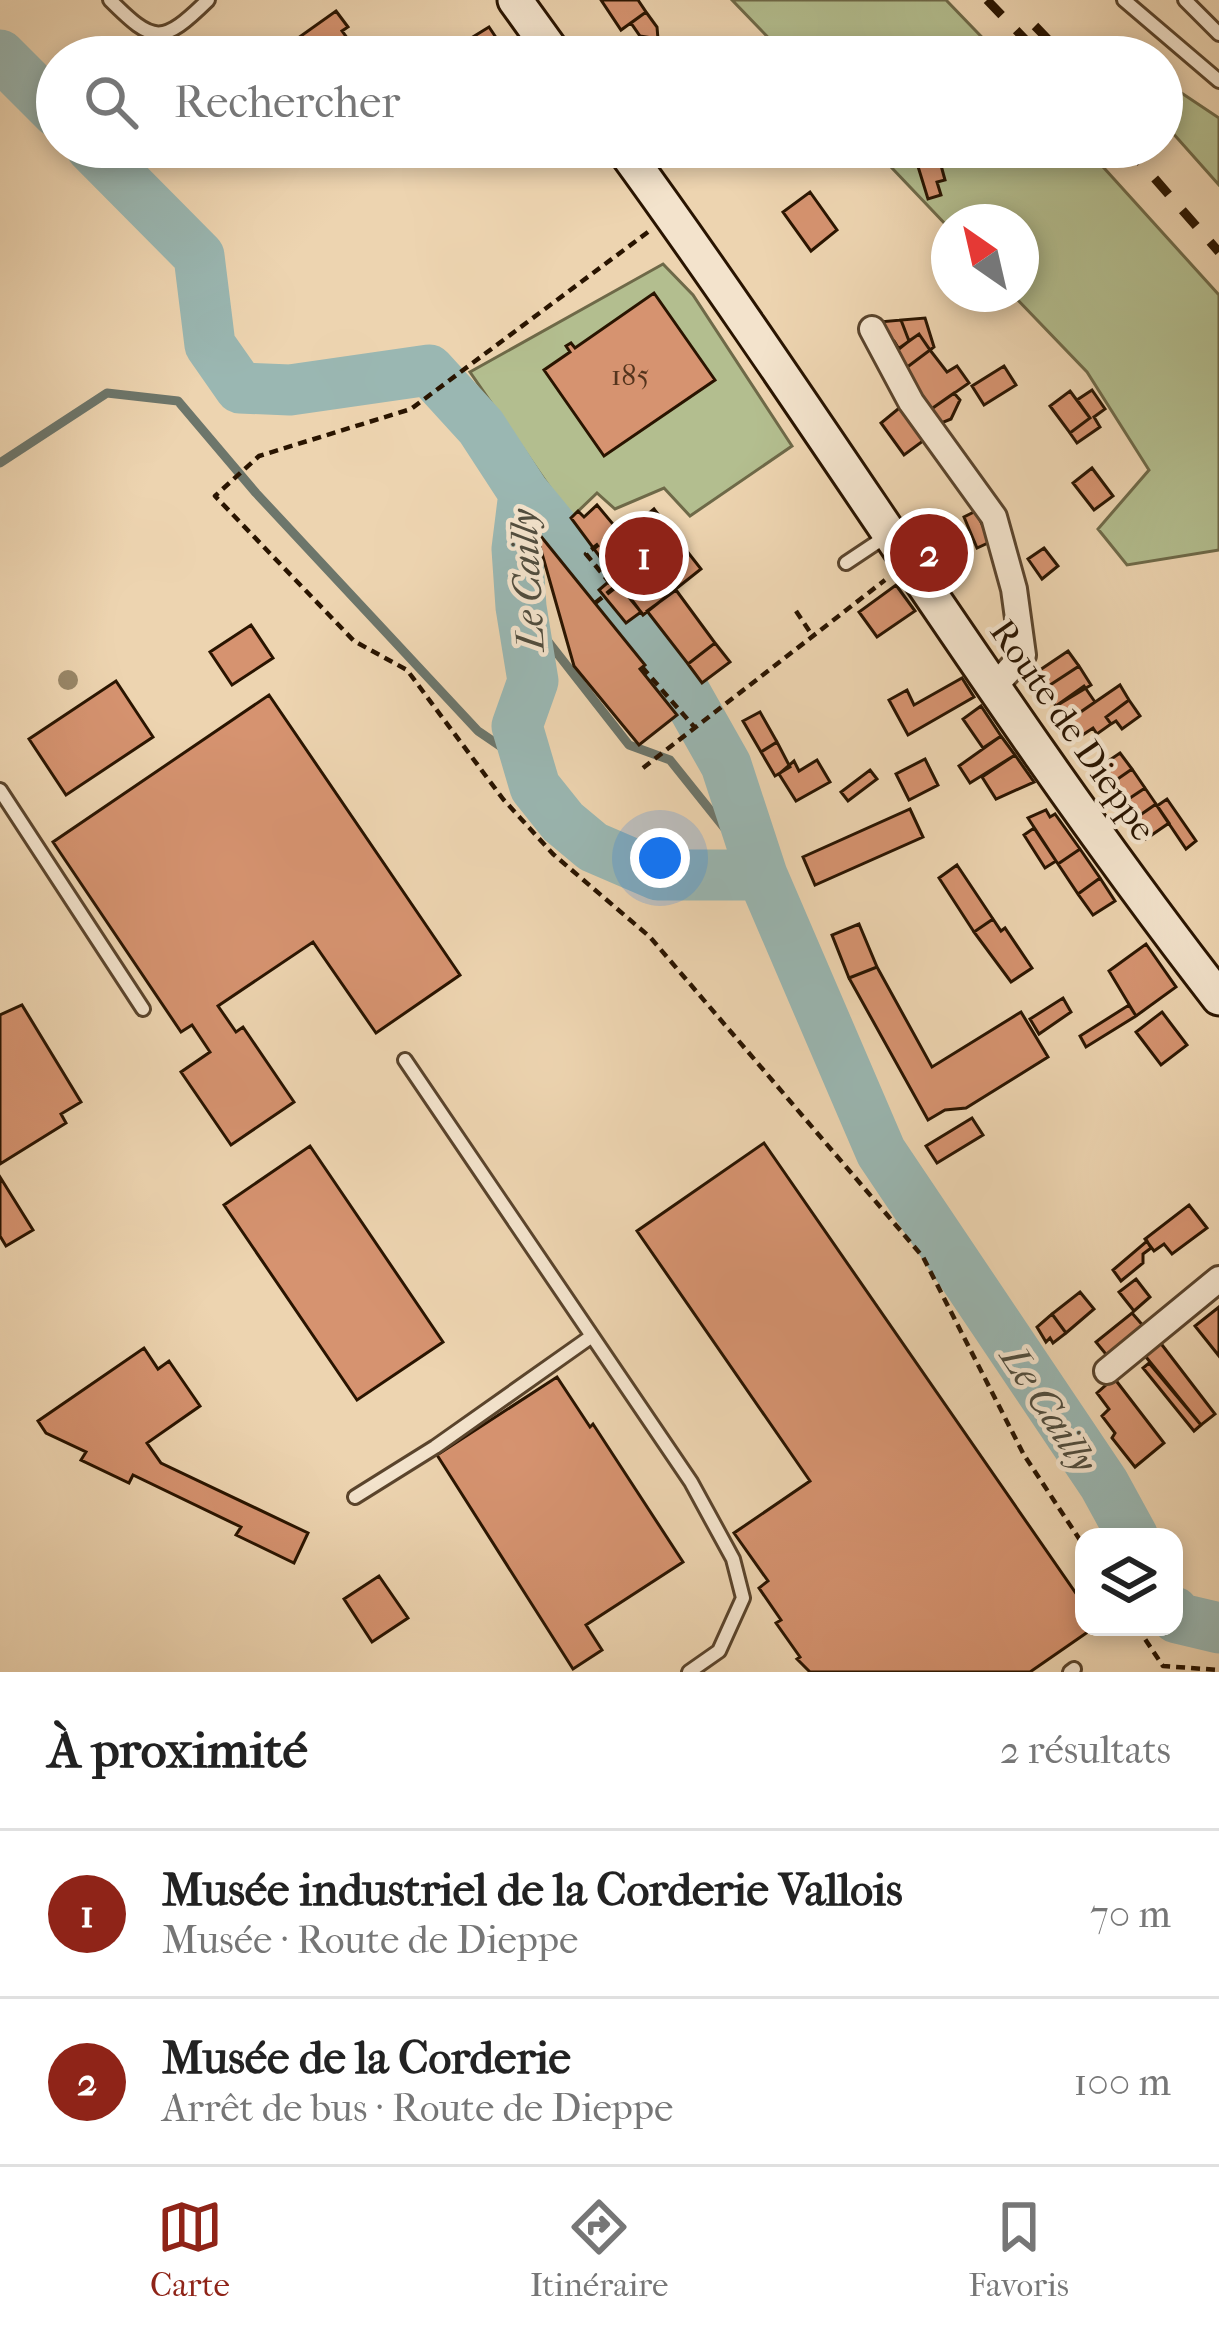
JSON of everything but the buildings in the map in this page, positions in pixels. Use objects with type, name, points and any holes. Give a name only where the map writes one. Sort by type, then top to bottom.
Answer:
[{"type":"main road","points":[[515,0],[541,36]]},
{"type":"main road","name":"Route de Dieppe","points":[[637,168],[994,688],[1219,998]]},
{"type":"street","points":[[872,329],[911,402],[994,517],[1014,589],[1024,655],[994,688]]},
{"type":"street","points":[[1107,1371],[1219,1279]]},
{"type":"lane","points":[[110,0],[143,32],[162,34],[186,22],[208,0]]},
{"type":"lane","points":[[1124,0],[1166,36]]},
{"type":"lane","points":[[1185,0],[1219,34]]},
{"type":"lane","points":[[1183,50],[1219,81]]},
{"type":"lane","points":[[846,563],[900,548]]},
{"type":"lane","points":[[0,790],[143,1010]]},
{"type":"lane","points":[[405,1060],[691,1482],[733,1559],[743,1598],[719,1651],[689,1672]]},
{"type":"lane","points":[[355,1497],[592,1336]]},
{"type":"path","points":[[672,216],[411,409],[260,456],[215,496],[354,641],[407,670],[503,799],[553,854],[650,938],[923,1257],[1024,1455],[1075,1532]]},
{"type":"path","points":[[595,603],[614,588],[586,554],[622,527]]},
{"type":"path","points":[[643,768],[812,635],[900,548]]},
{"type":"path","points":[[796,611],[812,635]]},
{"type":"path","points":[[642,667],[696,729]]},
{"type":"path","points":[[1143,1636],[1162,1666],[1219,1670]]},
{"type":"green space","points":[[732,0],[946,0],[981,36],[767,36]]},
{"type":"green space","points":[[1183,94],[1219,118],[1219,185],[1183,145]]},
{"type":"green space","points":[[892,168],[1104,168],[1219,295],[1219,550],[1127,565],[1098,529],[1149,470],[1087,372],[1029,312],[1039,312],[1039,204],[931,204],[931,209]]},
{"type":"green space","points":[[663,264],[693,295],[792,446],[690,516],[664,488],[615,509],[597,493],[571,518],[470,372]]},
{"type":"waterway","name":"Le Cailly","points":[[0,55],[36,91]]},
{"type":"waterway","name":"Le Cailly","points":[[112,168],[199,256],[210,345],[240,388],[290,390],[429,370],[481,427],[524,493],[517,549],[533,681],[517,726],[535,787],[563,822],[593,847],[658,875],[762,875],[881,1152],[1104,1484],[1128,1528]]},
{"type":"waterway","points":[[0,463],[107,393],[178,401],[256,493],[478,731],[528,765]]},
{"type":"waterway","points":[[524,493],[678,680],[726,765],[762,875]]},
{"type":"waterway","points":[[521,607],[629,745],[670,760],[762,875]]},
{"type":"waterway","name":"Le Cailly","points":[[1183,1619],[1219,1628]]},
{"type":"railway","points":[[987,0],[1022,36]]},
{"type":"railway","points":[[1035,26],[1045,36]]},
{"type":"railway","points":[[1145,168],[1219,252]]},
{"type":"place","name":"Musée de la Corderie","points":[[929,553]]},
{"type":"place","name":"Musée industriel de la Corderie Vallois","points":[[644,556]]}]
